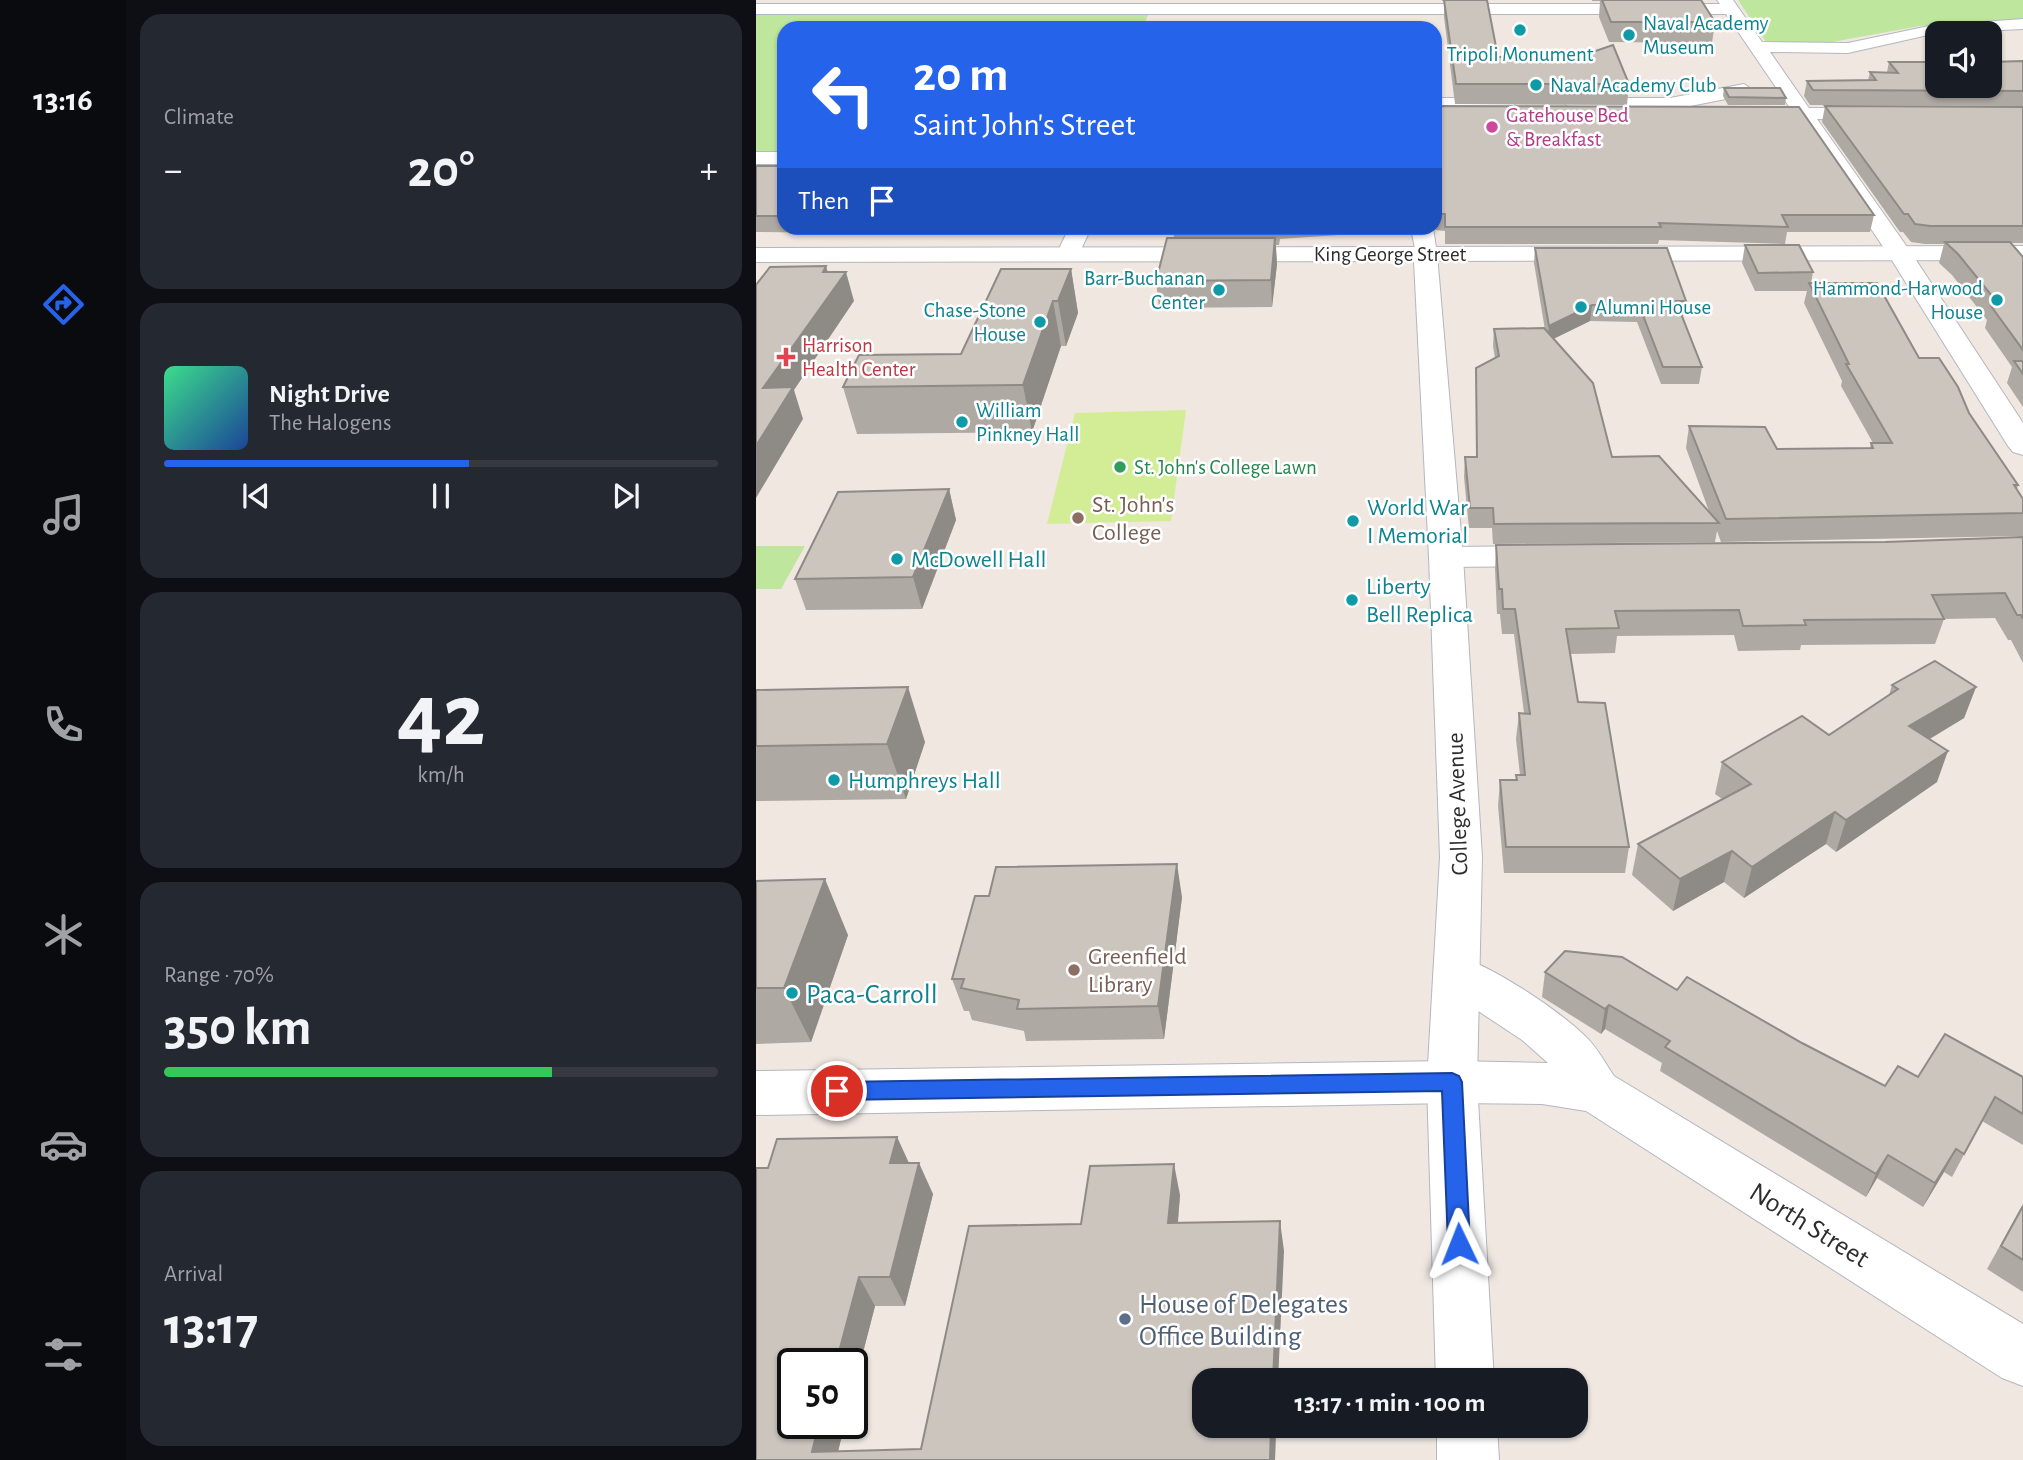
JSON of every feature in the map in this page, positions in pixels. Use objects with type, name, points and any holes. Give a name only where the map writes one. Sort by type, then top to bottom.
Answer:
[{"type":"street","points":[[756,9],[1033,4],[1166,9],[1415,9],[1728,4],[1900,254],[2023,446]]},
{"type":"street","points":[[1160,21],[1166,9]]},
{"type":"street","points":[[1415,9],[1415,21]]},
{"type":"street","points":[[1759,47],[1848,48],[1928,31],[2023,24]]},
{"type":"street","points":[[1744,90],[1670,104],[1559,108],[1890,114]]},
{"type":"street","points":[[1442,104],[1525,108],[1442,113]]},
{"type":"street","points":[[756,158],[777,158]]},
{"type":"street","points":[[1068,255],[1077,235]]},
{"type":"street","name":"King George Street","points":[[756,256],[1068,255],[1423,241],[1900,254],[2023,253]]},
{"type":"street","name":"College Avenue","points":[[1423,241],[1446,556],[1461,857],[1452,1082],[1464,1368]]},
{"type":"street","points":[[1446,556],[1585,556]]},
{"type":"street","name":"North Street","points":[[1458,974],[1539,1026],[1570,1052],[1596,1091]]},
{"type":"street","name":"North Street","points":[[756,1093],[1452,1082],[1542,1083],[1596,1091],[2023,1357]]},
{"type":"street","points":[[1467,1438],[1468,1460]]},
{"type":"green space","points":[[1738,0],[2023,0],[2023,20],[1925,21],[1925,26],[1832,42],[1766,42]]},
{"type":"green space","points":[[756,13],[1149,13],[1145,21],[777,21],[777,153],[756,153]]},
{"type":"green space","name":"St. John's College Lawn","points":[[1186,410],[1171,521],[1047,524],[1075,413]]},
{"type":"green space","points":[[756,546],[805,546],[781,589],[756,589]]},
{"type":"building","points":[[1444,0],[1487,0],[1498,57],[1578,57],[1613,45],[1629,84],[1456,84]]},
{"type":"building","points":[[1602,0],[1701,0],[1715,22],[1611,22]]},
{"type":"building","points":[[2023,61],[2023,91],[2002,91],[2002,62]]},
{"type":"building","points":[[1889,62],[1925,62],[1925,91],[1813,90],[1807,81],[1876,80],[1870,72],[1898,73]]},
{"type":"building","points":[[1724,88],[1780,88],[1786,98],[1729,97]]},
{"type":"building","points":[[1442,106],[1799,107],[1874,215],[1782,215],[1788,227],[1659,223],[1661,227],[1445,227],[1445,214],[1442,214]]},
{"type":"building","points":[[1825,106],[2023,107],[2023,226],[1915,224],[1908,214],[1904,214]]},
{"type":"building","points":[[756,166],[777,166],[777,216],[756,216]]},
{"type":"building","points":[[1167,238],[1275,238],[1271,280],[1156,281]]},
{"type":"building","points":[[1945,242],[2010,242],[2023,257],[2023,350],[1991,306],[1997,302]]},
{"type":"building","points":[[1745,245],[1799,245],[1813,272],[1758,273]]},
{"type":"building","points":[[1535,248],[1667,248],[1686,301],[1676,301],[1702,367],[1663,367],[1639,305],[1592,305],[1549,326]]},
{"type":"building","points":[[826,266],[823,272],[846,272],[763,388],[793,387],[756,446],[756,285],[770,267]]},
{"type":"building","points":[[1001,269],[1071,269],[1058,301],[1053,301],[1023,385],[843,387],[859,355],[961,354]]},
{"type":"building","points":[[1809,283],[1877,283],[1919,358],[1939,358],[1958,387],[1969,413],[2018,485],[2014,485],[2023,499],[2023,513],[1726,519],[1689,426],[1765,427],[1777,449],[1873,448],[1871,443],[1892,443],[1846,364],[1849,364]]},
{"type":"building","points":[[1544,328],[1593,383],[1612,457],[1659,456],[1719,523],[1494,524],[1493,508],[1470,508],[1465,457],[1477,457],[1476,368],[1499,356],[1494,329]]},
{"type":"building","points":[[2014,361],[2023,361],[2023,374]]},
{"type":"building","points":[[949,489],[913,577],[795,579],[838,492]]},
{"type":"building","points":[[2023,537],[2023,619],[2021,615],[2017,615],[2005,593],[1932,595],[1944,619],[1804,620],[1806,625],[1743,626],[1739,610],[1615,611],[1619,628],[1566,629],[1578,702],[1605,703],[1629,847],[1506,847],[1500,780],[1517,780],[1516,775],[1525,775],[1519,713],[1530,714],[1515,609],[1503,609],[1496,545],[1885,542]]},
{"type":"building","points":[[1935,661],[1976,687],[1909,726],[1948,751],[1846,820],[1835,812],[1752,867],[1732,851],[1680,879],[1638,844],[1751,784],[1722,762],[1802,716],[1829,735],[1898,689],[1892,685]]},
{"type":"building","points":[[908,687],[887,744],[756,746],[756,690]]},
{"type":"building","name":"Greenfield Library","points":[[1177,864],[1158,1006],[1017,1009],[1019,1000],[961,988],[964,979],[952,979],[975,896],[989,896],[996,867]]},
{"type":"building","points":[[825,879],[784,988],[756,988],[756,881]]},
{"type":"building","points":[[1565,951],[1622,957],[1677,990],[1687,977],[1802,1043],[1885,1086],[1898,1066],[1918,1077],[1945,1034],[2023,1077],[2023,1114],[1995,1097],[1964,1154],[1956,1149],[1935,1183],[1888,1155],[1876,1174],[1665,1047],[1670,1041],[1609,1005],[1605,1009],[1545,972]]},
{"type":"building","points":[[897,1137],[890,1163],[919,1163],[890,1277],[859,1277],[840,1348],[777,1348],[777,1439],[815,1439],[812,1452],[921,1449],[969,1226],[1081,1224],[1090,1166],[1174,1164],[1168,1223],[1280,1221],[1274,1368],[1192,1368],[1192,1438],[1271,1438],[1270,1460],[756,1460],[756,1168],[768,1168],[777,1139]]},
{"type":"building","points":[[2023,1206],[2023,1260],[2001,1246]]},
{"type":"place","name":"Tripoli Monument","points":[[1520,30]]},
{"type":"place","name":"Naval Academy Museum","points":[[1629,35]]},
{"type":"place","name":"Naval Academy Club","points":[[1536,85]]},
{"type":"place","name":"Gatehouse Bed & Breakfast","points":[[1492,127]]},
{"type":"place","name":"Barr-Buchanan Center","points":[[1219,290]]},
{"type":"place","name":"Hammond-Harwood House","points":[[1997,300]]},
{"type":"place","name":"Alumni House","points":[[1581,307]]},
{"type":"place","name":"Chase-Stone House","points":[[1040,322]]},
{"type":"place","name":"Harrison Health Center","points":[[786,357]]},
{"type":"place","name":"William Pinkney Hall","points":[[962,422]]},
{"type":"place","name":"St. John's College Lawn","points":[[1120,467]]},
{"type":"place","name":"St. John's College","points":[[1078,518]]},
{"type":"place","name":"World War I Memorial","points":[[1353,521]]},
{"type":"place","name":"McDowell Hall","points":[[897,559]]},
{"type":"place","name":"Liberty Bell Replica","points":[[1352,600]]},
{"type":"place","name":"Humphreys Hall","points":[[834,780]]},
{"type":"place","name":"Greenfield Library","points":[[1074,970]]},
{"type":"place","name":"Paca-Carroll","points":[[792,993]]},
{"type":"place","name":"House of Delegates Office Building","points":[[1125,1319]]},
{"type":"route","points":[[837,1091],[1452,1082],[1459,1244]]}]
